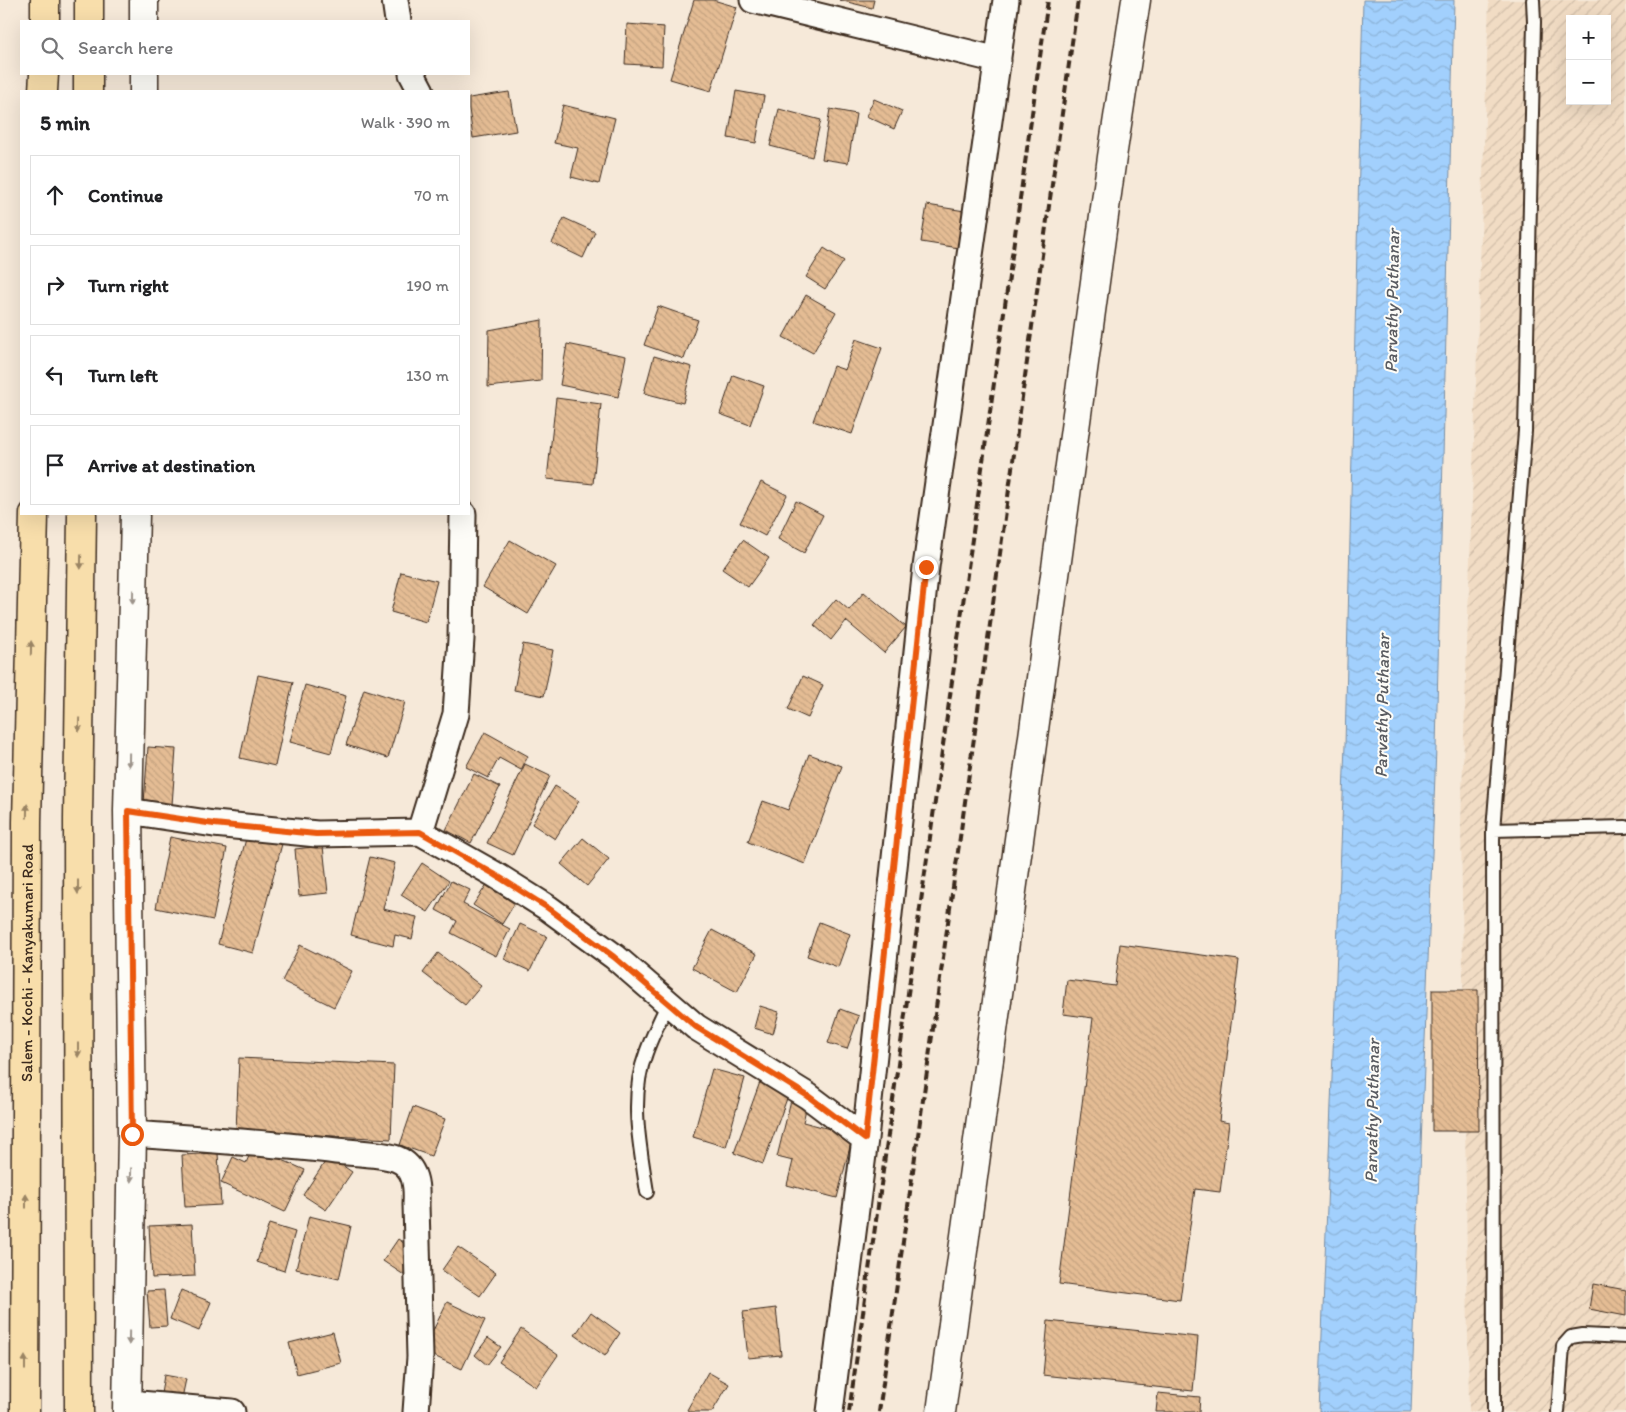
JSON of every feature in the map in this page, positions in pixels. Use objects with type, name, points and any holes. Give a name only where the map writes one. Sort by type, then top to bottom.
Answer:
[{"type":"highway","points":[[45,0],[45,20]]},
{"type":"highway","points":[[89,0],[89,20]]},
{"type":"highway","points":[[43,90],[44,75]]},
{"type":"highway","points":[[88,75],[88,90]]},
{"type":"highway","name":"Salem - Kochi - Kanyakumari Road","points":[[25,1412],[27,822],[34,515]]},
{"type":"highway","points":[[79,1412],[78,820],[82,515]]},
{"type":"main road","points":[[144,0],[144,20]]},
{"type":"main road","points":[[941,1412],[1112,157],[1136,0]]},
{"type":"main road","points":[[144,75],[144,90]]},
{"type":"main road","points":[[128,1407],[132,1134],[128,811],[135,515]]},
{"type":"street","points":[[395,0],[398,20]]},
{"type":"street","points":[[753,0],[998,60]]},
{"type":"street","points":[[830,1412],[865,1139],[926,567],[1006,0]]},
{"type":"street","points":[[413,75],[420,90]]},
{"type":"street","points":[[420,832],[456,714],[461,639],[463,515]]},
{"type":"street","points":[[128,811],[214,824],[316,834],[420,832],[494,874],[548,908],[614,957],[696,1027],[808,1096],[865,1139]]},
{"type":"street","points":[[132,1134],[317,1149],[378,1156],[397,1160],[408,1168],[415,1178],[417,1188],[420,1356],[416,1412]]},
{"type":"street","points":[[128,1407],[232,1412]]},
{"type":"lane","points":[[1494,1412],[1493,830],[1525,431],[1533,0]]},
{"type":"lane","points":[[1493,830],[1626,827]]},
{"type":"lane","points":[[647,1192],[637,1126],[638,1090],[645,1054],[668,1003]]},
{"type":"lane","points":[[1558,1412],[1564,1346],[1571,1337],[1583,1335],[1626,1337]]},
{"type":"shaded area","points":[[1489,0],[1626,0],[1626,1412],[1469,1412],[1461,823]]},
{"type":"water","name":"Parvathy Puthanar","points":[[1363,0],[1454,0],[1436,748],[1411,1412],[1319,1412],[1345,745]]},
{"type":"building","points":[[694,0],[713,0],[737,7],[711,91],[670,79]]},
{"type":"building","points":[[839,0],[874,0],[872,8]]},
{"type":"building","points":[[627,24],[664,27],[662,66],[625,64]]},
{"type":"building","points":[[736,91],[764,96],[756,143],[728,138]]},
{"type":"building","points":[[509,92],[516,131],[473,138],[470,98]]},
{"type":"building","points":[[874,99],[902,111],[894,129],[866,116]]},
{"type":"building","points":[[563,105],[615,118],[599,184],[571,177],[578,148],[554,143]]},
{"type":"building","points":[[779,109],[821,120],[812,157],[770,146]]},
{"type":"building","points":[[830,109],[856,114],[848,163],[822,159]]},
{"type":"building","points":[[927,205],[965,211],[959,248],[921,242]]},
{"type":"building","points":[[564,218],[595,232],[583,258],[552,243]]},
{"type":"building","points":[[824,248],[844,261],[825,289],[806,277]]},
{"type":"building","points":[[806,295],[836,312],[813,353],[783,337]]},
{"type":"building","points":[[658,306],[698,320],[684,359],[644,345]]},
{"type":"building","points":[[542,320],[541,381],[488,387],[489,330]]},
{"type":"building","points":[[856,339],[882,348],[852,434],[813,421],[833,366],[845,370]]},
{"type":"building","points":[[567,344],[626,356],[618,397],[560,385]]},
{"type":"building","points":[[654,356],[692,367],[683,403],[644,393]]},
{"type":"building","points":[[733,375],[764,386],[750,425],[720,414]]},
{"type":"building","points":[[556,398],[601,404],[593,484],[547,479]]},
{"type":"building","points":[[761,482],[787,495],[765,536],[740,523]]},
{"type":"building","points":[[796,501],[823,515],[804,553],[778,539]]},
{"type":"building","points":[[510,540],[556,566],[528,614],[483,587]]},
{"type":"building","points":[[743,540],[769,558],[748,587],[722,569]]},
{"type":"building","points":[[401,572],[437,581],[426,622],[391,612]]},
{"type":"building","points":[[864,592],[906,627],[884,653],[846,621],[831,640],[814,625],[836,599],[849,610]]},
{"type":"building","points":[[523,644],[553,650],[544,696],[514,690]]},
{"type":"building","points":[[258,675],[293,682],[275,766],[240,758]]},
{"type":"building","points":[[803,676],[823,685],[808,718],[788,709]]},
{"type":"building","points":[[305,685],[346,696],[331,753],[290,742]]},
{"type":"building","points":[[364,689],[405,702],[388,758],[346,745]]},
{"type":"building","points":[[485,732],[528,756],[521,770],[499,758],[488,778],[466,767]]},
{"type":"building","points":[[148,747],[176,749],[172,805],[144,803]]},
{"type":"building","points":[[809,754],[842,766],[805,864],[748,842],[763,801],[788,810]]},
{"type":"building","points":[[525,764],[550,776],[513,855],[487,843]]},
{"type":"building","points":[[474,774],[500,787],[471,843],[446,830]]},
{"type":"building","points":[[555,786],[579,801],[555,839],[532,824]]},
{"type":"building","points":[[247,835],[282,844],[253,953],[218,944]]},
{"type":"building","points":[[170,837],[227,848],[213,920],[156,908]]},
{"type":"building","points":[[583,838],[609,859],[587,886],[561,864]]},
{"type":"building","points":[[323,846],[328,893],[299,896],[295,849]]},
{"type":"building","points":[[370,857],[395,863],[383,909],[417,917],[412,939],[395,935],[393,946],[351,935]]},
{"type":"building","points":[[422,863],[449,881],[428,912],[401,895]]},
{"type":"building","points":[[490,880],[518,898],[502,924],[473,905]]},
{"type":"building","points":[[451,881],[470,890],[463,904],[510,929],[496,956],[451,933],[457,921],[436,910]]},
{"type":"building","points":[[819,922],[850,934],[838,967],[807,956]]},
{"type":"building","points":[[520,924],[547,936],[530,971],[504,959]]},
{"type":"building","points":[[712,930],[757,954],[737,992],[692,968]]},
{"type":"building","points":[[1120,944],[1239,960],[1219,1121],[1229,1123],[1220,1192],[1195,1189],[1180,1300],[1059,1284],[1093,1018],[1063,1014],[1067,980],[1115,986]]},
{"type":"building","points":[[300,945],[352,971],[334,1007],[282,981]]},
{"type":"building","points":[[438,953],[481,986],[465,1005],[423,973]]},
{"type":"building","points":[[1432,990],[1478,990],[1479,1131],[1432,1131]]},
{"type":"building","points":[[760,1006],[779,1012],[773,1034],[754,1028]]},
{"type":"building","points":[[840,1009],[859,1016],[847,1049],[828,1043]]},
{"type":"building","points":[[239,1058],[394,1065],[391,1139],[236,1131]]},
{"type":"building","points":[[712,1069],[745,1078],[726,1147],[693,1137]]},
{"type":"building","points":[[760,1082],[789,1093],[763,1164],[734,1153]]},
{"type":"building","points":[[792,1096],[808,1100],[803,1122],[853,1135],[837,1198],[787,1185],[793,1161],[777,1157]]},
{"type":"building","points":[[413,1107],[445,1119],[431,1156],[400,1145]]},
{"type":"building","points":[[253,1147],[305,1170],[285,1212],[221,1183],[233,1157],[246,1163]]},
{"type":"building","points":[[218,1153],[221,1205],[185,1207],[182,1155]]},
{"type":"building","points":[[329,1156],[352,1172],[326,1210],[303,1195]]},
{"type":"building","points":[[309,1216],[351,1226],[339,1279],[296,1269]]},
{"type":"building","points":[[192,1224],[195,1276],[152,1278],[149,1226]]},
{"type":"building","points":[[269,1224],[295,1232],[284,1271],[257,1262]]},
{"type":"building","points":[[398,1239],[425,1257],[410,1279],[383,1261]]},
{"type":"building","points":[[458,1247],[496,1273],[480,1296],[442,1270]]},
{"type":"building","points":[[1593,1284],[1626,1290],[1626,1316],[1589,1309]]},
{"type":"building","points":[[164,1290],[167,1326],[150,1327],[147,1291]]},
{"type":"building","points":[[181,1290],[211,1302],[199,1331],[170,1319]]},
{"type":"building","points":[[447,1302],[485,1320],[462,1369],[423,1351]]},
{"type":"building","points":[[776,1308],[781,1355],[748,1358],[743,1312]]},
{"type":"building","points":[[591,1312],[620,1333],[605,1356],[575,1335]]},
{"type":"building","points":[[1048,1321],[1198,1337],[1193,1391],[1043,1375]]},
{"type":"building","points":[[521,1329],[558,1355],[536,1387],[499,1362]]},
{"type":"building","points":[[333,1332],[341,1363],[297,1374],[289,1343]]},
{"type":"building","points":[[488,1338],[501,1347],[487,1365],[475,1355]]},
{"type":"building","points":[[708,1372],[729,1384],[712,1412],[690,1412],[687,1410]]},
{"type":"building","points":[[164,1375],[186,1379],[182,1398],[161,1394]]},
{"type":"building","points":[[1158,1393],[1200,1397],[1199,1412],[1156,1412]]},
{"type":"railway","points":[[849,1412],[1048,0]]},
{"type":"railway","points":[[879,1412],[1078,0]]},
{"type":"route","points":[[132,1134],[128,811],[214,824],[316,834],[420,832],[494,874],[548,908],[614,957],[696,1027],[808,1096],[865,1139],[926,567]]}]
